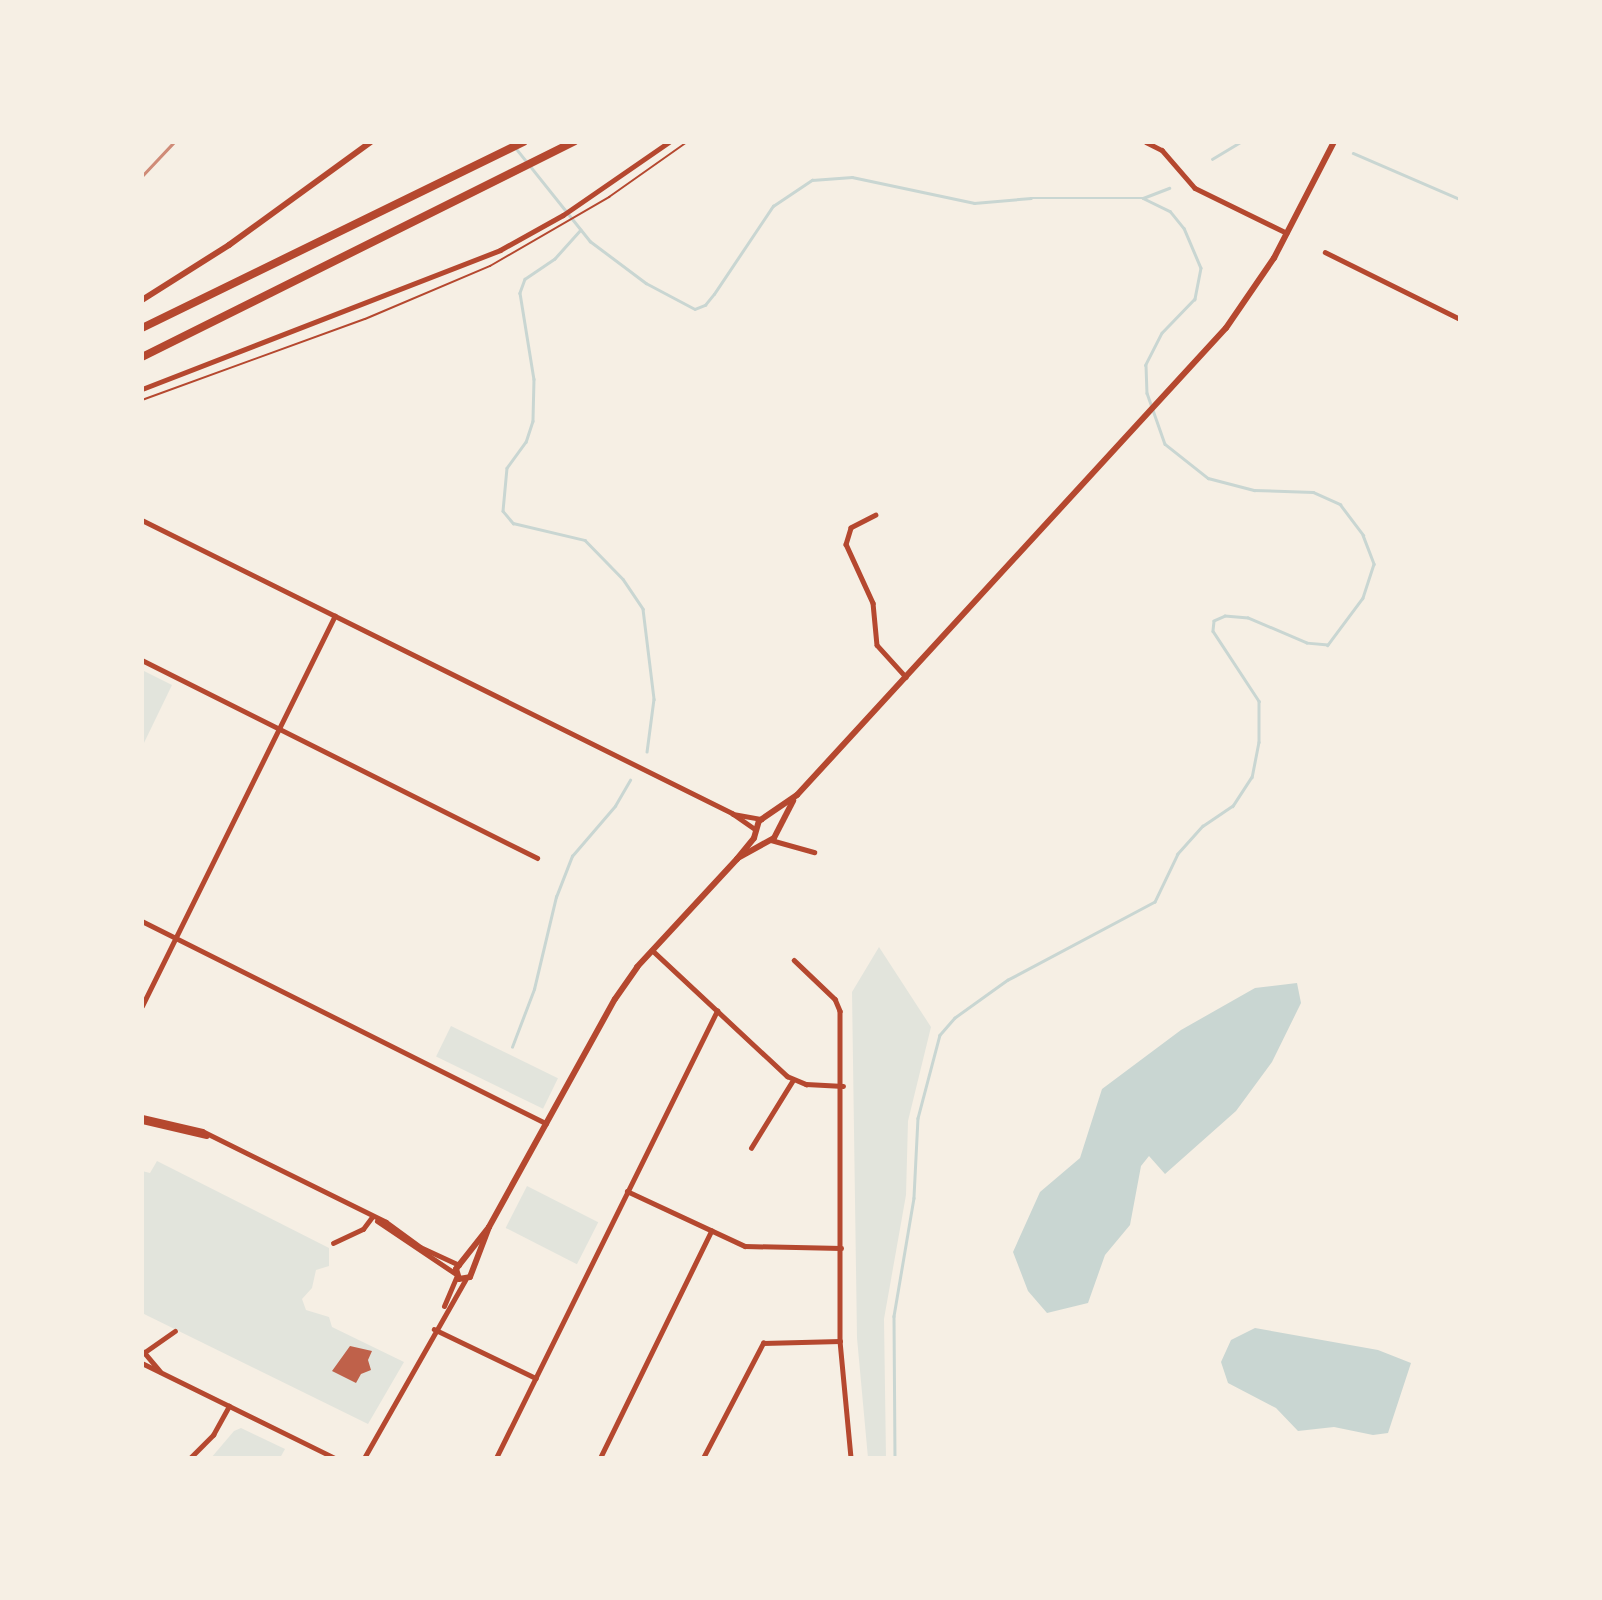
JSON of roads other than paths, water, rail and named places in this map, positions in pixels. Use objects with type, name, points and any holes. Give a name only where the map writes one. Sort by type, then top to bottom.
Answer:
[{"type":"highway","points":[[142,328],[524,142]]},
{"type":"highway","points":[[142,357],[573,142]]},
{"type":"main road","points":[[142,300],[260,224],[371,142]]},
{"type":"main road","points":[[489,1227],[456,1275],[465,1280],[489,1227],[621,989],[652,950],[737,859],[765,819],[797,795],[1236,316],[1288,233],[1334,142]]},
{"type":"main road","points":[[737,859],[769,841],[778,831],[797,795]]},
{"type":"main road","points":[[765,819],[778,831]]},
{"type":"main road","points":[[755,831],[769,841]]},
{"type":"main road","points":[[461,1265],[471,1269]]},
{"type":"street","points":[[142,389],[450,271],[522,238],[669,142]]},
{"type":"street","points":[[1146,142],[1162,150],[1195,188],[1288,233]]},
{"type":"street","points":[[1325,252],[1460,319]]},
{"type":"street","points":[[876,515],[852,528],[846,544],[871,597],[877,645],[906,677]]},
{"type":"street","points":[[142,520],[732,813],[755,831]]},
{"type":"street","points":[[142,1006],[335,616]]},
{"type":"street","points":[[142,660],[537,858]]},
{"type":"street","points":[[732,813],[765,819]]},
{"type":"street","points":[[778,831],[788,842]]},
{"type":"street","points":[[769,841],[788,842],[814,852]]},
{"type":"street","points":[[142,920],[546,1123]]},
{"type":"street","points":[[652,950],[793,1080],[844,1086]]},
{"type":"street","points":[[794,960],[838,1004],[844,1086],[840,1341],[851,1458]]},
{"type":"street","points":[[496,1458],[717,1011]]},
{"type":"street","points":[[751,1148],[793,1080]]},
{"type":"street","points":[[142,1119],[194,1128],[372,1217],[424,1250],[461,1265]]},
{"type":"street","points":[[627,1191],[711,1231],[752,1247],[841,1248]]},
{"type":"street","points":[[333,1243],[363,1229],[372,1217]]},
{"type":"street","points":[[372,1217],[456,1275],[441,1316]]},
{"type":"street","points":[[600,1458],[711,1231]]},
{"type":"street","points":[[364,1458],[441,1316],[465,1280]]},
{"type":"street","points":[[434,1329],[536,1378]]},
{"type":"street","points":[[161,1372],[143,1353],[175,1331]]},
{"type":"street","points":[[704,1458],[760,1345],[772,1340],[840,1341]]},
{"type":"street","points":[[142,1363],[335,1458]]},
{"type":"street","points":[[190,1458],[213,1436],[229,1406]]},
{"type":"waterway","points":[[511,142],[590,241],[646,283],[695,309],[705,305],[714,294],[773,206],[812,180],[852,177],[974,203],[1031,198],[1143,198],[1170,211],[1184,228],[1201,268],[1195,299],[1162,333],[1146,365],[1147,393],[1165,444],[1208,478],[1254,490],[1313,492],[1340,504],[1363,535],[1374,564],[1363,598],[1328,645],[1307,643],[1248,618],[1225,616],[1214,621],[1213,631],[1259,701],[1259,742],[1252,777],[1233,806],[1203,826],[1178,854],[1155,902],[1008,980],[955,1018],[940,1035],[918,1118],[914,1198],[894,1316],[895,1458]]},
{"type":"waterway","points":[[1212,159],[1240,142]]},
{"type":"waterway","points":[[1353,153],[1460,199]]},
{"type":"waterway","points":[[1143,198],[1169,188]]},
{"type":"waterway","points":[[581,230],[555,259],[525,279],[520,293],[534,379],[533,421],[526,442],[507,468],[503,511],[513,523],[585,540],[623,579],[643,609],[654,699],[647,752]]},
{"type":"waterway","points":[[512,1047],[534,989],[556,897],[572,856],[615,806],[630,780]]},
{"type":"railway","points":[[142,176],[174,142]]}]
